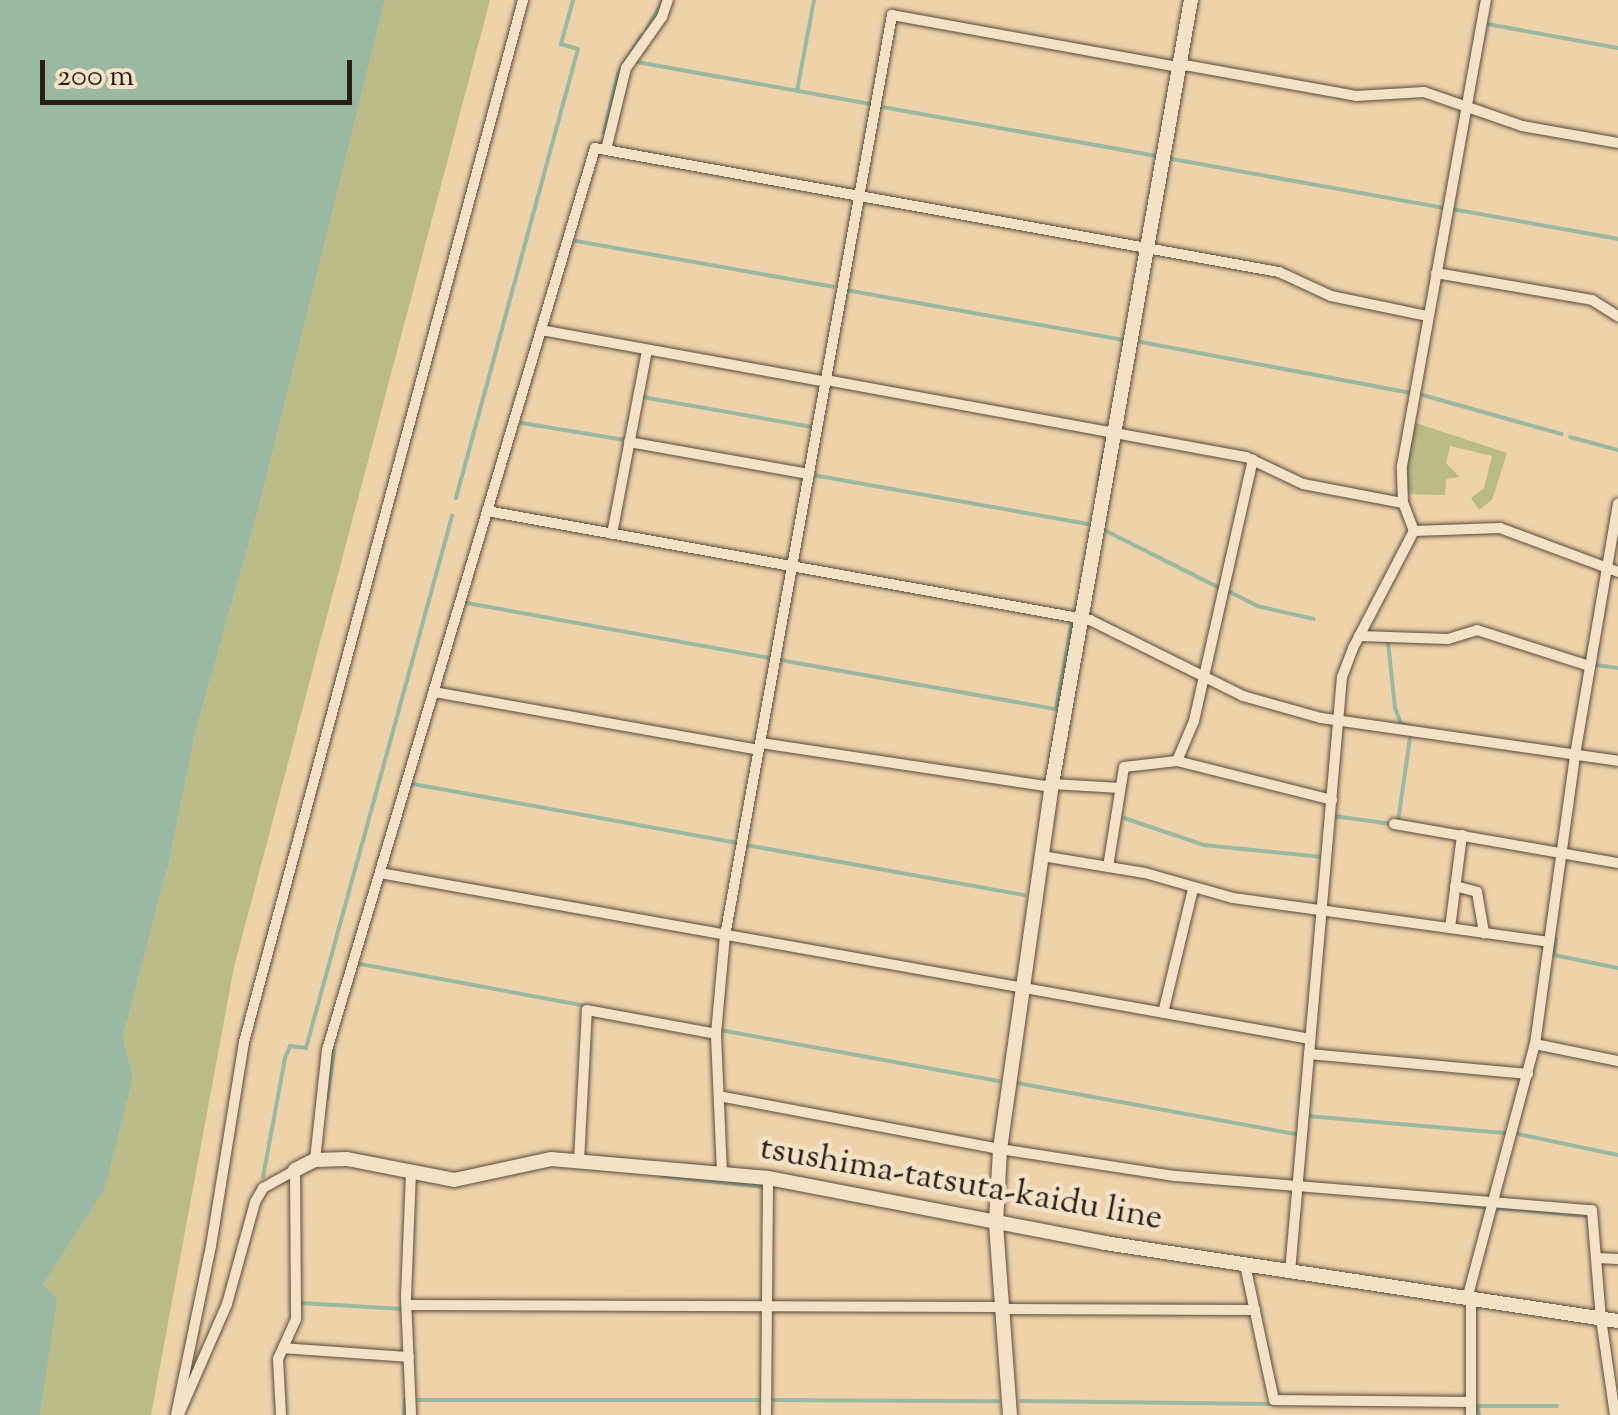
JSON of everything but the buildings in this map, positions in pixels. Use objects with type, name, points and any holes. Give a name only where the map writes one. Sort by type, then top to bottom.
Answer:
[{"type":"street","points":[[176,1415],[211,1246],[244,1042],[523,0]]},
{"type":"street","points":[[606,150],[626,68],[662,17],[668,0]]},
{"type":"street","points":[[722,1173],[716,1034],[724,936],[892,0]]},
{"type":"street","points":[[1010,1415],[996,1223],[1000,1149],[1052,786],[1191,0]]},
{"type":"street","points":[[1290,1272],[1342,677],[1414,531],[1404,503],[1402,466],[1486,0]]},
{"type":"street","points":[[892,15],[1356,96],[1424,92],[1522,126],[1618,143]]},
{"type":"street","points":[[315,1160],[328,1050],[594,148],[1279,272],[1331,296],[1428,316]]},
{"type":"street","points":[[1436,273],[1592,300],[1618,316]]},
{"type":"street","points":[[540,330],[1116,432],[1253,460],[1303,484],[1404,503]]},
{"type":"street","points":[[612,534],[647,350]]},
{"type":"street","points":[[629,442],[808,474]]},
{"type":"street","points":[[1176,761],[1194,721],[1253,460]]},
{"type":"street","points":[[1471,1415],[1469,1299],[1535,1044],[1575,756],[1618,504]]},
{"type":"street","points":[[487,511],[1082,619],[1242,696],[1340,722],[1618,762]]},
{"type":"street","points":[[1414,531],[1500,528],[1604,570],[1618,572]]},
{"type":"street","points":[[1359,636],[1448,639],[1477,630],[1589,666]]},
{"type":"street","points":[[434,692],[759,747],[1052,786],[1120,788]]},
{"type":"street","points":[[1108,867],[1124,767],[1176,761],[1332,800]]},
{"type":"street","points":[[1394,824],[1562,850],[1618,863]]},
{"type":"street","points":[[1450,928],[1462,835]]},
{"type":"street","points":[[1042,856],[1145,873],[1193,889],[1549,942]]},
{"type":"street","points":[[380,874],[1310,1039]]},
{"type":"street","points":[[1455,886],[1477,892],[1484,933]]},
{"type":"street","points":[[1163,1013],[1193,889]]},
{"type":"street","points":[[579,1161],[587,1010],[716,1034]]},
{"type":"street","points":[[1535,1044],[1618,1061]]},
{"type":"street","points":[[1309,1054],[1528,1074]]},
{"type":"street","points":[[720,1096],[1000,1149],[1175,1176],[1592,1210],[1601,1319],[1615,1415]]},
{"type":"street","name":"tsushima-tatsuta-kaidu line","points":[[295,1170],[315,1160],[347,1159],[454,1180],[551,1159],[768,1178],[996,1223],[1245,1265],[1618,1321]]},
{"type":"street","points":[[176,1415],[191,1393],[227,1304],[255,1202],[262,1188],[295,1170],[296,1320],[278,1359],[281,1415]]},
{"type":"street","points":[[410,1172],[407,1305],[411,1415]]},
{"type":"street","points":[[766,1415],[768,1178]]},
{"type":"street","points":[[1597,1258],[1618,1259]]},
{"type":"street","points":[[1245,1265],[1274,1400],[1471,1402]]},
{"type":"street","points":[[407,1305],[1254,1310]]},
{"type":"street","points":[[283,1348],[409,1357]]},
{"type":"green space","points":[[385,0],[490,0],[234,967],[151,1415],[40,1415],[45,1381],[43,1285],[105,1189],[133,1078],[123,1037],[170,858],[196,730],[262,496]]},
{"type":"green space","points":[[1413,422],[1507,453],[1492,500],[1479,510],[1471,498],[1484,488],[1492,456],[1450,446],[1446,463],[1460,477],[1446,479],[1445,495],[1405,494],[1404,466]]},
{"type":"shaded area","points":[[0,0],[385,0],[262,496],[196,730],[170,858],[123,1037],[133,1078],[105,1189],[43,1285],[57,1299],[40,1415],[0,1415]]},
{"type":"waterway","points":[[456,498],[578,49],[561,44],[573,0]]},
{"type":"waterway","points":[[647,29],[663,0]]},
{"type":"waterway","points":[[797,91],[814,0]]},
{"type":"waterway","points":[[1487,24],[1618,48]]},
{"type":"waterway","points":[[604,133],[618,74],[642,35]]},
{"type":"waterway","points":[[637,62],[870,104]]},
{"type":"waterway","points":[[882,107],[1157,156]]},
{"type":"waterway","points":[[1172,159],[1444,208]]},
{"type":"waterway","points":[[1452,209],[1618,239]]},
{"type":"waterway","points":[[576,241],[833,287]]},
{"type":"waterway","points":[[846,290],[1124,340]]},
{"type":"waterway","points":[[1141,342],[1411,393]]},
{"type":"waterway","points":[[1419,394],[1561,434]]},
{"type":"waterway","points":[[642,397],[813,427]]},
{"type":"waterway","points":[[522,423],[625,440]]},
{"type":"waterway","points":[[1570,437],[1618,450]]},
{"type":"waterway","points":[[1099,481],[1104,454]]},
{"type":"waterway","points":[[813,475],[1088,524]]},
{"type":"waterway","points":[[263,1177],[285,1058],[290,1046],[306,1048],[452,516]]},
{"type":"waterway","points":[[1106,531],[1220,588]]},
{"type":"waterway","points":[[1226,590],[1257,606],[1314,619]]},
{"type":"waterway","points":[[467,603],[771,658]]},
{"type":"waterway","points":[[780,660],[1056,709],[1072,621]]},
{"type":"waterway","points":[[1388,642],[1395,708],[1401,724],[1410,726]]},
{"type":"waterway","points":[[1596,665],[1618,668]]},
{"type":"waterway","points":[[1398,822],[1410,738]]},
{"type":"waterway","points":[[413,784],[739,843]]},
{"type":"waterway","points":[[1334,816],[1391,824]]},
{"type":"waterway","points":[[1124,818],[1204,845],[1322,857]]},
{"type":"waterway","points":[[746,845],[1025,895]]},
{"type":"waterway","points":[[1556,939],[1554,955],[1618,968]]},
{"type":"waterway","points":[[360,964],[586,1006]]},
{"type":"waterway","points":[[720,1030],[998,1081]]},
{"type":"waterway","points":[[327,1099],[334,1051]]},
{"type":"waterway","points":[[1017,1083],[1299,1135]]},
{"type":"waterway","points":[[1307,1116],[1504,1133]]},
{"type":"waterway","points":[[1518,1134],[1618,1155]]},
{"type":"waterway","points":[[661,1176],[764,1187]]},
{"type":"waterway","points":[[1425,1201],[1484,1207]]},
{"type":"waterway","points":[[1498,1208],[1588,1216]]},
{"type":"waterway","points":[[302,1303],[402,1309]]},
{"type":"waterway","points":[[404,1415],[405,1400]]},
{"type":"waterway","points":[[415,1400],[764,1400]]},
{"type":"waterway","points":[[772,1400],[998,1401]]},
{"type":"waterway","points":[[1021,1401],[1276,1404]]},
{"type":"waterway","points":[[1477,1406],[1479,1415]]},
{"type":"waterway","points":[[1479,1406],[1557,1406]]}]
